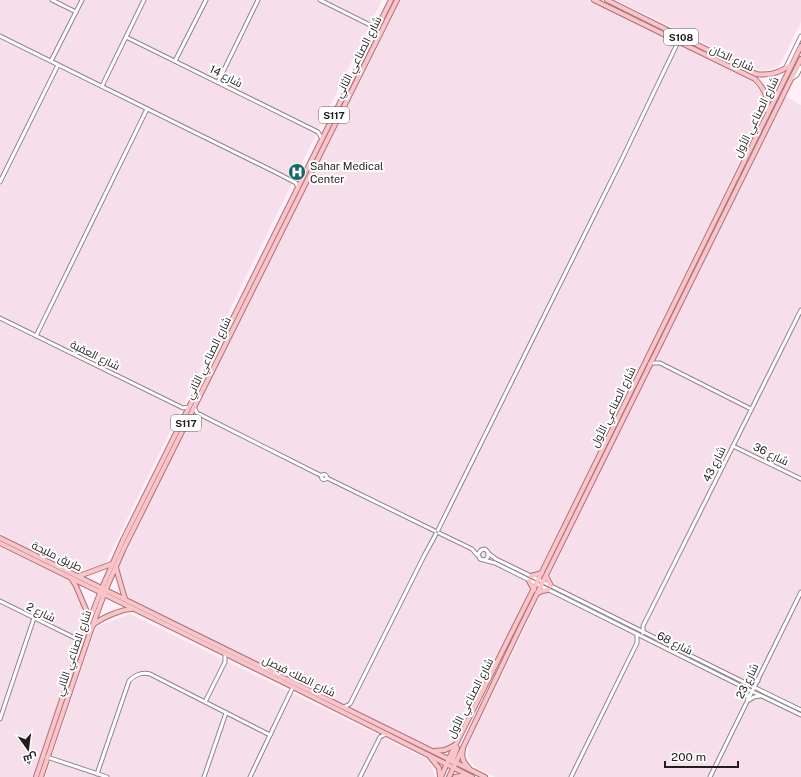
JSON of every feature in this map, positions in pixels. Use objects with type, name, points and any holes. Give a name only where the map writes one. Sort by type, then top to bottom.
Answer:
[{"type":"main road","name":"شارع الصناعي الثاني","points":[[192,407],[326,130],[391,0]]},
{"type":"main road","name":"شارع الصناعي الثاني","points":[[36,777],[80,644],[114,566],[192,407],[397,0]]},
{"type":"main road","name":"شارع الخان","points":[[594,0],[678,42],[756,76]]},
{"type":"main road","name":"شارع الخان","points":[[607,0],[756,76]]},
{"type":"main road","name":"شارع الصناعي الأول","points":[[441,777],[450,766],[460,742],[460,738],[534,590],[541,581],[766,115],[801,46]]},
{"type":"main road","name":"شارع الصناعي الأول","points":[[544,574],[801,59]]},
{"type":"main road","points":[[766,115],[768,106],[766,96],[756,76],[770,74],[784,69],[792,64]]},
{"type":"main road","name":"طريق مليحة","points":[[0,538],[78,576],[103,591]]},
{"type":"main road","name":"طريق مليحة","points":[[0,543],[71,578],[103,591]]},
{"type":"main road","points":[[78,576],[114,566],[125,600]]},
{"type":"main road","points":[[534,590],[530,578],[544,574],[551,586]]},
{"type":"main road","points":[[71,578],[90,619]]},
{"type":"main road","name":"شارع الصناعي الأول","points":[[452,760],[464,742],[536,595],[538,586]]},
{"type":"main road","points":[[536,595],[542,591],[548,590]]},
{"type":"main road","name":"شارع الصناعي الثاني","points":[[40,777],[103,591]]},
{"type":"main road","name":"شارع الملك فيصل","points":[[103,591],[125,600],[485,777]]},
{"type":"main road","name":"شارع الملك فيصل","points":[[103,591],[132,609],[293,687],[470,776]]},
{"type":"main road","points":[[92,627],[102,620],[125,610],[132,609]]},
{"type":"main road","points":[[434,751],[449,749],[460,738]]},
{"type":"main road","points":[[464,742],[462,758],[466,765],[474,772]]},
{"type":"main road","points":[[428,755],[438,766],[441,777]]},
{"type":"main road","points":[[447,777],[452,760]]},
{"type":"main road","points":[[455,777],[470,776]]},
{"type":"street","points":[[52,0],[76,12]]},
{"type":"street","points":[[51,61],[82,0]]},
{"type":"street","points":[[102,86],[144,0]]},
{"type":"street","points":[[176,61],[206,0]]},
{"type":"street","points":[[218,82],[258,0]]},
{"type":"street","points":[[320,0],[372,26],[376,32]]},
{"type":"street","points":[[372,26],[379,25]]},
{"type":"street","points":[[0,36],[294,182],[298,189]]},
{"type":"street","points":[[784,69],[789,62],[801,36]]},
{"type":"street","name":"شارع 14","points":[[126,37],[318,132]]},
{"type":"street","points":[[343,708],[350,704],[437,532],[678,42]]},
{"type":"street","points":[[0,182],[58,65]]},
{"type":"street","points":[[791,79],[797,75],[801,67]]},
{"type":"street","points":[[36,336],[147,109]]},
{"type":"street","points":[[322,139],[318,132],[326,130]]},
{"type":"street","points":[[294,182],[302,181]]},
{"type":"street","name":"شارع 43","points":[[643,632],[643,626],[801,310]]},
{"type":"street","name":"شارع العقبة","points":[[0,318],[183,408]]},
{"type":"street","points":[[654,356],[660,363],[751,409]]},
{"type":"street","points":[[650,363],[660,363]]},
{"type":"street","points":[[197,413],[188,415],[183,408],[192,407],[197,413],[322,476],[323,479],[326,478],[472,549],[485,549],[496,559],[530,578]]},
{"type":"street","name":"شارع 36","points":[[733,446],[801,479]]},
{"type":"street","points":[[472,549],[482,560],[495,563],[530,578]]},
{"type":"street","points":[[478,556],[478,552],[481,550]]},
{"type":"street","points":[[486,560],[488,553]]},
{"type":"street","name":"شارع 68","points":[[530,578],[541,581],[764,692],[800,712]]},
{"type":"street","name":"شارع 68","points":[[530,578],[538,586],[752,692],[800,712]]},
{"type":"street","name":"شارع 23","points":[[710,777],[801,592]]},
{"type":"street","name":"شارع 2","points":[[0,601],[75,638],[80,644]]},
{"type":"street","points":[[0,718],[34,618]]},
{"type":"street","name":"شارع 43","points":[[637,630],[643,626]]},
{"type":"street","points":[[571,777],[637,643],[637,634]]},
{"type":"street","points":[[75,638],[83,637]]},
{"type":"street","points":[[637,643],[645,638]]},
{"type":"street","points":[[205,702],[225,662],[225,654]]},
{"type":"street","points":[[225,662],[232,657]]},
{"type":"street","points":[[97,774],[128,682],[132,677],[142,673],[148,674],[270,735]]},
{"type":"street","points":[[745,683],[758,681],[759,686],[764,692]]},
{"type":"street","points":[[250,777],[293,687]]},
{"type":"street","points":[[743,687],[747,694],[748,701],[754,697],[762,696]]},
{"type":"street","points":[[350,704],[353,712]]},
{"type":"street","points":[[205,777],[226,713]]},
{"type":"street","points":[[378,730],[380,737]]},
{"type":"street","points":[[360,777],[380,737],[386,734]]},
{"type":"street","points":[[47,757],[107,777]]},
{"type":"shaded area","points":[[0,0],[382,0],[105,564],[75,572],[0,534]]},
{"type":"shaded area","points":[[397,0],[589,0],[753,82],[762,93],[766,107],[455,742],[445,748],[432,750],[128,599],[118,567]]},
{"type":"shaded area","points":[[616,0],[801,0],[801,22],[780,65],[772,69],[762,71]]},
{"type":"shaded area","points":[[783,95],[801,105],[801,777],[495,777],[474,766],[468,756],[468,745]]},
{"type":"shaded area","points":[[0,547],[71,581],[78,595],[86,622],[35,777],[0,777]]},
{"type":"shaded area","points":[[130,614],[425,758],[432,766],[435,777],[45,777],[96,627]]},
{"type":"place","name":"Sahar Medical Center","points":[[297,172]]}]
